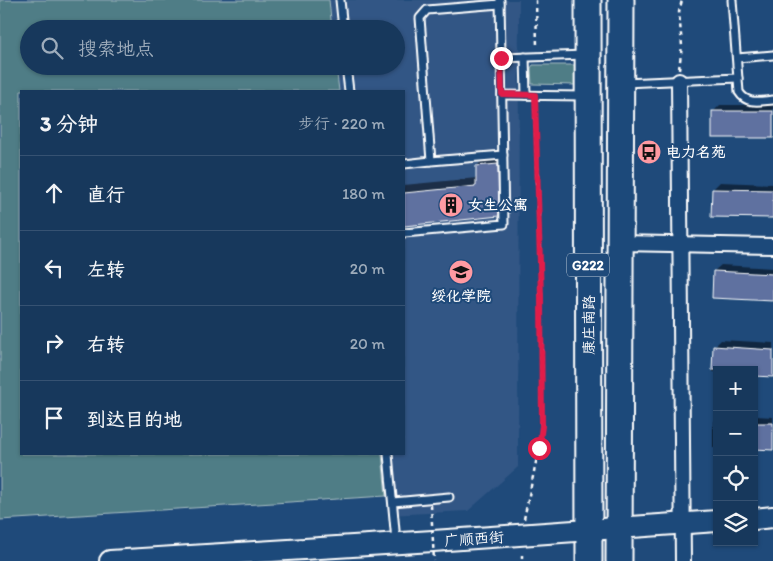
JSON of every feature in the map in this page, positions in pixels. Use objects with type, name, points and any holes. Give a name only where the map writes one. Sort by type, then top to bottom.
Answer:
[{"type":"highway","name":"康庄南路","points":[[588,0],[589,561]]},
{"type":"highway","name":"康庄南路","points":[[620,561],[621,0]]},
{"type":"main road","points":[[758,518],[773,517]]},
{"type":"main road","name":"广顺西街","points":[[110,561],[713,521]]},
{"type":"street","points":[[679,81],[684,561]]},
{"type":"street","points":[[620,243],[773,246]]},
{"type":"lane","points":[[340,0],[342,20]]},
{"type":"lane","points":[[732,0],[739,92],[746,100],[773,100]]},
{"type":"lane","points":[[405,233],[504,224],[500,2],[427,10],[420,18],[431,161]]},
{"type":"lane","points":[[501,58],[588,55]]},
{"type":"lane","points":[[737,58],[773,55]]},
{"type":"lane","points":[[525,57],[526,95]]},
{"type":"lane","points":[[347,75],[349,90]]},
{"type":"lane","points":[[621,84],[738,78]]},
{"type":"lane","points":[[502,94],[588,96]]},
{"type":"lane","points":[[405,164],[503,155]]},
{"type":"lane","points":[[388,455],[396,543]]},
{"type":"lane","points":[[393,502],[449,498]]},
{"type":"path","points":[[536,0],[537,57]]},
{"type":"path","points":[[679,81],[682,46],[678,12],[682,0]]},
{"type":"path","points":[[524,520],[542,426],[541,297],[535,95]]},
{"type":"path","points":[[431,505],[434,561]]},
{"type":"path","points":[[522,555],[522,561]]},
{"type":"shaded area","name":"绥化学院","points":[[329,0],[519,0],[518,467],[468,511],[388,515],[382,455],[405,455],[405,90],[339,90],[337,75],[405,75],[405,20],[331,20]]},
{"type":"green space","points":[[0,0],[329,0],[331,20],[20,20],[20,75],[337,75],[339,90],[20,90],[20,455],[382,455],[386,496],[0,520]]},
{"type":"green space","points":[[533,65],[577,65],[576,85],[532,84],[531,68]]},
{"type":"building","points":[[712,111],[773,111],[773,138],[712,138]]},
{"type":"building","name":"女生公寓","points":[[498,164],[499,216],[405,226],[405,193],[476,186],[476,166]]},
{"type":"building","points":[[712,189],[773,190],[773,218],[711,217]]},
{"type":"building","points":[[713,271],[773,274],[773,301],[712,298]]},
{"type":"building","points":[[713,346],[773,350],[773,377],[758,376],[758,366],[713,366],[712,370]]},
{"type":"building","points":[[758,423],[773,423],[773,450],[758,449]]},
{"type":"place","name":"电力名苑","points":[[649,152]]},
{"type":"place","name":"女生公寓","points":[[451,205]]},
{"type":"place","name":"绥化学院","points":[[461,272]]},
{"type":"route","points":[[501,58],[502,94],[535,95],[541,297],[542,426],[539,448]]}]
